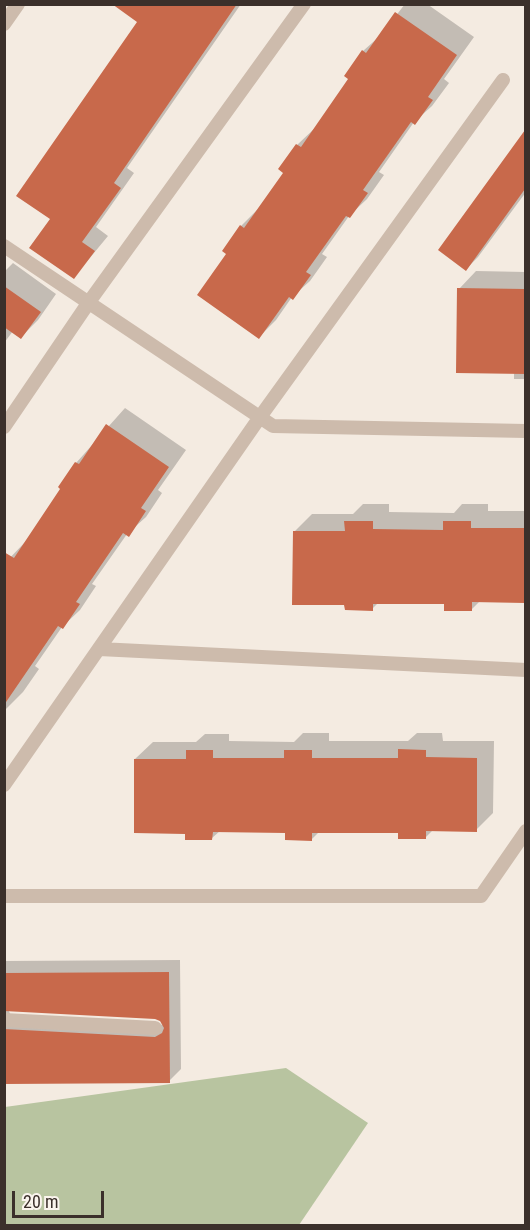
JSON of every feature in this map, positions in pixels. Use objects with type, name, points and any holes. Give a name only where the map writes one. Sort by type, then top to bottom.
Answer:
[{"type":"lane","points":[[4,24],[18,4]]},
{"type":"lane","points":[[4,427],[89,302],[304,4]]},
{"type":"lane","points":[[4,785],[260,417],[503,80]]},
{"type":"lane","points":[[4,246],[273,426],[525,430]]},
{"type":"lane","points":[[99,649],[525,670]]},
{"type":"lane","points":[[4,896],[481,896],[525,831]]},
{"type":"lane","points":[[4,1020],[155,1028]]},
{"type":"green space","points":[[286,1068],[368,1123],[299,1225],[5,1225],[5,1107]]},
{"type":"building","points":[[112,4],[237,4],[114,183],[121,188],[82,242],[95,251],[74,279],[29,248],[50,219],[16,196],[137,22]]},
{"type":"building","points":[[395,12],[457,55],[428,97],[433,100],[415,125],[411,122],[363,190],[368,193],[350,218],[346,216],[306,272],[311,275],[293,300],[289,297],[259,339],[197,295],[226,254],[222,251],[240,225],[244,228],[283,173],[278,169],[296,144],[301,147],[348,79],[344,76],[362,50],[366,53]]},
{"type":"building","points":[[525,130],[525,189],[466,271],[438,250]]},
{"type":"building","points":[[4,286],[41,312],[21,339],[4,327]]},
{"type":"building","points":[[457,288],[525,289],[525,374],[456,373]]},
{"type":"building","points":[[106,424],[169,467],[141,508],[146,511],[129,537],[123,533],[76,602],[80,604],[63,629],[58,626],[4,705],[4,552],[14,558],[60,489],[58,487],[75,462],[79,464]]},
{"type":"building","points":[[344,521],[373,521],[373,529],[443,530],[443,521],[471,521],[471,528],[525,528],[525,603],[472,602],[472,611],[444,611],[444,604],[373,604],[373,611],[345,610],[344,605],[292,605],[293,531],[345,531]]},
{"type":"building","points":[[398,749],[426,750],[426,757],[477,758],[477,832],[426,831],[426,839],[398,839],[398,833],[312,833],[312,841],[285,840],[285,833],[213,832],[212,840],[185,840],[185,834],[134,833],[134,759],[186,759],[186,750],[213,750],[213,758],[284,758],[284,750],[312,750],[312,758],[398,758]]},
{"type":"building","points":[[169,972],[170,1083],[4,1084],[4,1029],[155,1037],[162,1033],[164,1028],[160,1021],[155,1019],[4,1011],[4,973]]}]
